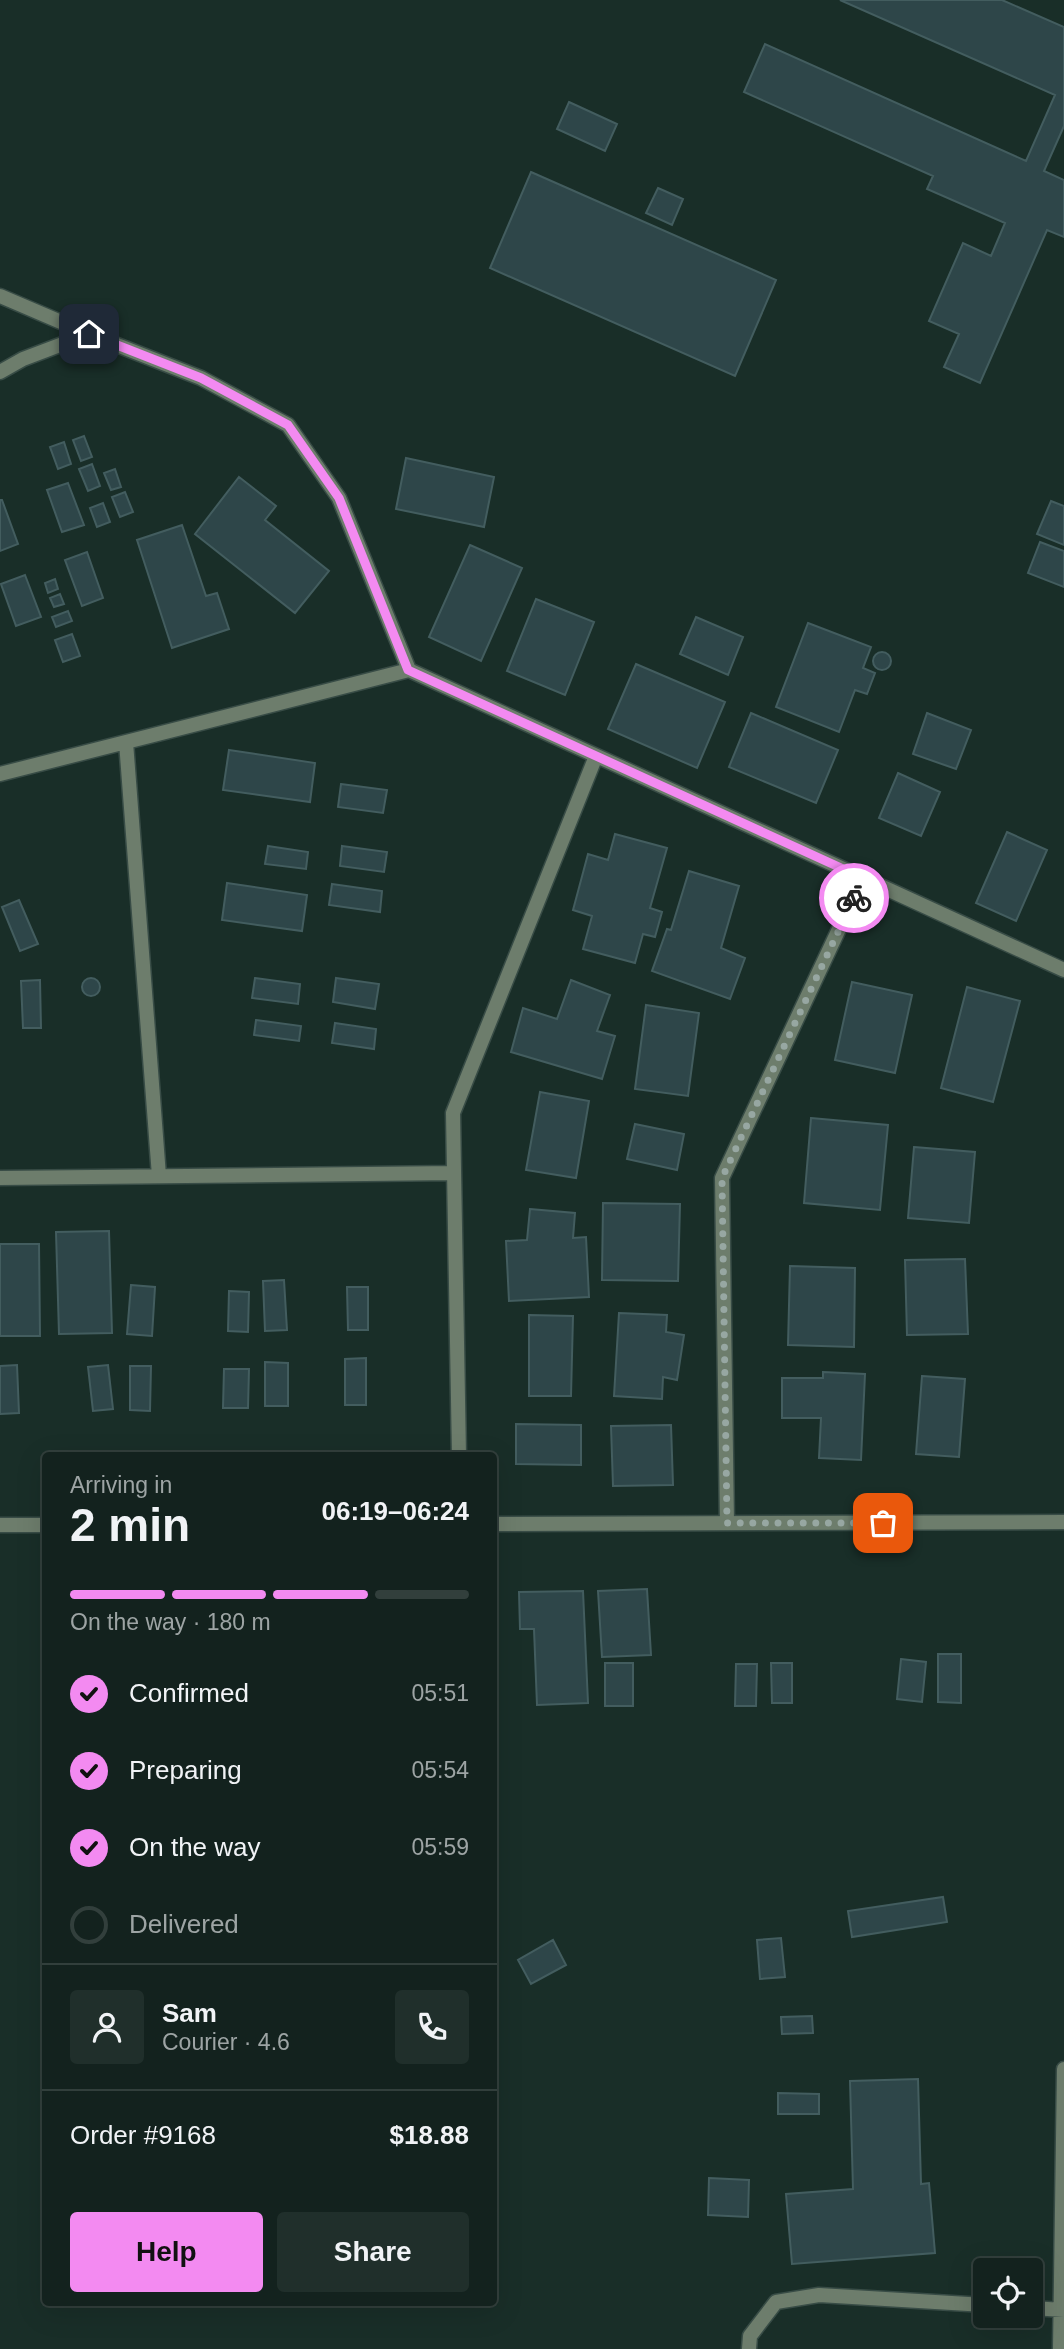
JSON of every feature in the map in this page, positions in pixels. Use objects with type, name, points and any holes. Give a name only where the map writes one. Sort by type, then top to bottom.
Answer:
[{"type":"street","points":[[0,296],[201,378],[288,425],[339,498],[408,670]]},
{"type":"street","points":[[0,372],[23,359],[89,334]]},
{"type":"street","points":[[0,774],[408,670],[1064,970]]},
{"type":"street","points":[[126,742],[159,1176]]},
{"type":"street","points":[[459,1452],[453,1113],[596,756]]},
{"type":"street","points":[[727,1523],[722,1178],[863,878]]},
{"type":"street","points":[[0,1178],[454,1173]]},
{"type":"street","points":[[497,1524],[1064,1522]]},
{"type":"street","points":[[0,1525],[42,1525]]},
{"type":"street","points":[[1060,2349],[1064,2069]]},
{"type":"street","points":[[749,2349],[750,2336],[776,2302],[819,2295],[973,2304]]},
{"type":"street","points":[[1043,2309],[1062,2310]]},
{"type":"building","points":[[840,0],[1002,0],[1064,27],[1064,126],[1044,171],[1064,180],[1064,237],[1047,230],[980,383],[944,367],[959,334],[929,321],[963,243],[991,256],[1005,223],[927,189],[933,176],[744,92],[765,44],[1026,161],[1055,95]]},
{"type":"building","points":[[569,102],[617,124],[605,151],[557,129]]},
{"type":"building","points":[[531,172],[776,280],[735,376],[490,268]]},
{"type":"building","points":[[658,188],[683,199],[672,225],[646,213]]},
{"type":"building","points":[[84,436],[92,457],[81,461],[73,440]]},
{"type":"building","points":[[64,442],[71,464],[58,469],[50,447]]},
{"type":"building","points":[[406,458],[494,477],[484,527],[396,509]]},
{"type":"building","points":[[92,464],[100,486],[88,491],[79,469]]},
{"type":"building","points":[[115,469],[121,487],[111,490],[104,473]]},
{"type":"building","points":[[239,477],[276,506],[265,520],[329,571],[295,613],[195,534]]},
{"type":"building","points":[[68,483],[84,525],[62,532],[47,490]]},
{"type":"building","points":[[125,492],[133,512],[120,517],[112,497]]},
{"type":"building","points":[[0,500],[18,544],[0,551]]},
{"type":"building","points":[[1051,501],[1064,506],[1064,545],[1037,534]]},
{"type":"building","points":[[103,503],[110,522],[97,527],[90,508]]},
{"type":"building","points":[[182,525],[206,596],[217,593],[229,629],[172,648],[137,540]]},
{"type":"building","points":[[1040,542],[1064,551],[1064,587],[1028,573]]},
{"type":"building","points":[[470,545],[522,568],[481,661],[429,637]]},
{"type":"building","points":[[87,552],[103,598],[82,606],[65,560]]},
{"type":"building","points":[[25,575],[41,617],[16,626],[1,584]]},
{"type":"building","points":[[55,579],[58,589],[48,593],[45,583]]},
{"type":"building","points":[[60,594],[64,604],[54,607],[50,598]]},
{"type":"building","points":[[536,599],[594,622],[565,695],[507,671]]},
{"type":"building","points":[[68,611],[72,621],[56,627],[52,617]]},
{"type":"building","points":[[696,617],[743,637],[728,675],[680,654]]},
{"type":"building","points":[[808,623],[871,647],[863,668],[875,673],[867,694],[855,690],[839,732],[776,707]]},
{"type":"building","points":[[72,634],[80,656],[63,662],[55,640]]},
{"type":"building","points":[[882,652],[888,655],[891,661],[888,667],[882,670],[876,667],[873,661],[876,655]]},
{"type":"building","points":[[636,664],[725,702],[697,768],[608,729]]},
{"type":"building","points":[[751,713],[838,750],[816,803],[729,767]]},
{"type":"building","points":[[927,713],[971,730],[956,769],[913,754]]},
{"type":"building","points":[[229,750],[315,763],[310,802],[223,790]]},
{"type":"building","points":[[898,773],[940,792],[921,836],[879,818]]},
{"type":"building","points":[[341,784],[387,790],[383,813],[338,807]]},
{"type":"building","points":[[1007,832],[1047,850],[1016,921],[976,903]]},
{"type":"building","points":[[615,834],[667,848],[650,908],[662,912],[655,937],[643,934],[635,963],[583,949],[592,916],[573,910],[588,854],[608,860]]},
{"type":"building","points":[[268,846],[308,852],[306,869],[265,864]]},
{"type":"building","points":[[342,846],[387,852],[384,872],[340,866]]},
{"type":"building","points":[[689,871],[739,886],[721,948],[745,958],[730,999],[652,971],[667,929],[671,930]]},
{"type":"building","points":[[227,883],[307,895],[302,931],[222,920]]},
{"type":"building","points":[[332,884],[382,891],[380,912],[329,905]]},
{"type":"building","points":[[19,900],[38,944],[20,951],[2,907]]},
{"type":"building","points":[[91,978],[97,981],[100,987],[97,993],[91,996],[85,993],[82,987],[85,981]]},
{"type":"building","points":[[255,978],[300,984],[298,1004],[252,998]]},
{"type":"building","points":[[336,978],[379,984],[375,1009],[333,1002]]},
{"type":"building","points":[[40,980],[41,1028],[23,1028],[21,981]]},
{"type":"building","points":[[571,980],[610,995],[597,1031],[615,1036],[602,1079],[511,1052],[523,1008],[557,1019]]},
{"type":"building","points":[[852,982],[912,995],[895,1073],[835,1060]]},
{"type":"building","points":[[967,987],[1020,1001],[993,1102],[941,1088]]},
{"type":"building","points":[[646,1005],[699,1013],[688,1096],[635,1089]]},
{"type":"building","points":[[256,1020],[301,1026],[299,1041],[254,1035]]},
{"type":"building","points":[[335,1023],[376,1029],[374,1049],[332,1043]]},
{"type":"building","points":[[540,1092],[589,1101],[576,1178],[526,1170]]},
{"type":"building","points":[[811,1118],[888,1125],[880,1210],[804,1203]]},
{"type":"building","points":[[635,1124],[684,1134],[677,1170],[627,1159]]},
{"type":"building","points":[[914,1147],[975,1152],[969,1223],[908,1218]]},
{"type":"building","points":[[603,1203],[680,1204],[678,1281],[602,1280]]},
{"type":"building","points":[[530,1209],[575,1213],[573,1238],[586,1237],[589,1297],[509,1301],[506,1241],[527,1240]]},
{"type":"building","points":[[109,1231],[112,1333],[59,1334],[56,1232]]},
{"type":"building","points":[[0,1244],[39,1244],[40,1336],[0,1336]]},
{"type":"building","points":[[965,1259],[968,1334],[907,1335],[905,1260]]},
{"type":"building","points":[[790,1266],[855,1268],[854,1347],[788,1345]]},
{"type":"building","points":[[284,1280],[287,1330],[265,1331],[263,1281]]},
{"type":"building","points":[[131,1285],[155,1287],[152,1336],[127,1334]]},
{"type":"building","points":[[347,1287],[368,1287],[368,1330],[348,1330]]},
{"type":"building","points":[[229,1291],[249,1292],[248,1332],[228,1331]]},
{"type":"building","points":[[619,1313],[667,1315],[666,1332],[684,1335],[677,1380],[663,1377],[662,1399],[614,1396]]},
{"type":"building","points":[[529,1315],[573,1316],[571,1396],[529,1396]]},
{"type":"building","points":[[366,1358],[366,1405],[345,1405],[345,1359]]},
{"type":"building","points":[[265,1362],[288,1363],[288,1406],[265,1406]]},
{"type":"building","points":[[17,1365],[19,1413],[0,1414],[0,1366]]},
{"type":"building","points":[[108,1365],[113,1409],[93,1411],[88,1367]]},
{"type":"building","points":[[130,1366],[151,1366],[150,1411],[130,1410]]},
{"type":"building","points":[[224,1369],[249,1369],[248,1408],[223,1408]]},
{"type":"building","points":[[823,1372],[865,1374],[861,1460],[819,1458],[821,1418],[782,1418],[782,1378],[823,1378]]},
{"type":"building","points":[[922,1376],[965,1379],[959,1457],[916,1454]]},
{"type":"building","points":[[516,1424],[581,1425],[581,1465],[516,1464]]},
{"type":"building","points":[[671,1425],[673,1485],[613,1486],[611,1426]]},
{"type":"building","points":[[647,1589],[651,1655],[602,1657],[598,1591]]},
{"type":"building","points":[[583,1591],[588,1703],[537,1705],[534,1629],[520,1629],[519,1592]]},
{"type":"building","points":[[938,1654],[961,1654],[961,1703],[938,1702]]},
{"type":"building","points":[[901,1659],[926,1662],[922,1702],[897,1699]]},
{"type":"building","points":[[605,1663],[633,1663],[633,1706],[605,1706]]},
{"type":"building","points":[[771,1663],[792,1663],[792,1703],[772,1703]]},
{"type":"building","points":[[736,1664],[757,1664],[756,1706],[735,1706]]},
{"type":"building","points":[[943,1897],[947,1922],[852,1937],[848,1911]]},
{"type":"building","points":[[781,1938],[785,1977],[760,1979],[757,1940]]},
{"type":"building","points":[[553,1940],[566,1965],[531,1984],[518,1960]]},
{"type":"building","points":[[812,2016],[813,2033],[782,2034],[781,2017]]},
{"type":"building","points":[[918,2079],[921,2184],[929,2183],[935,2253],[792,2264],[786,2194],[853,2189],[850,2081]]},
{"type":"building","points":[[778,2093],[819,2094],[819,2114],[778,2114]]},
{"type":"building","points":[[709,2178],[749,2180],[748,2217],[708,2215]]},
{"type":"way so far","points":[[854,898],[722,1178],[727,1523],[883,1523]]},
{"type":"route","points":[[89,334],[201,378],[288,425],[339,498],[408,670],[863,878],[854,898]]}]
